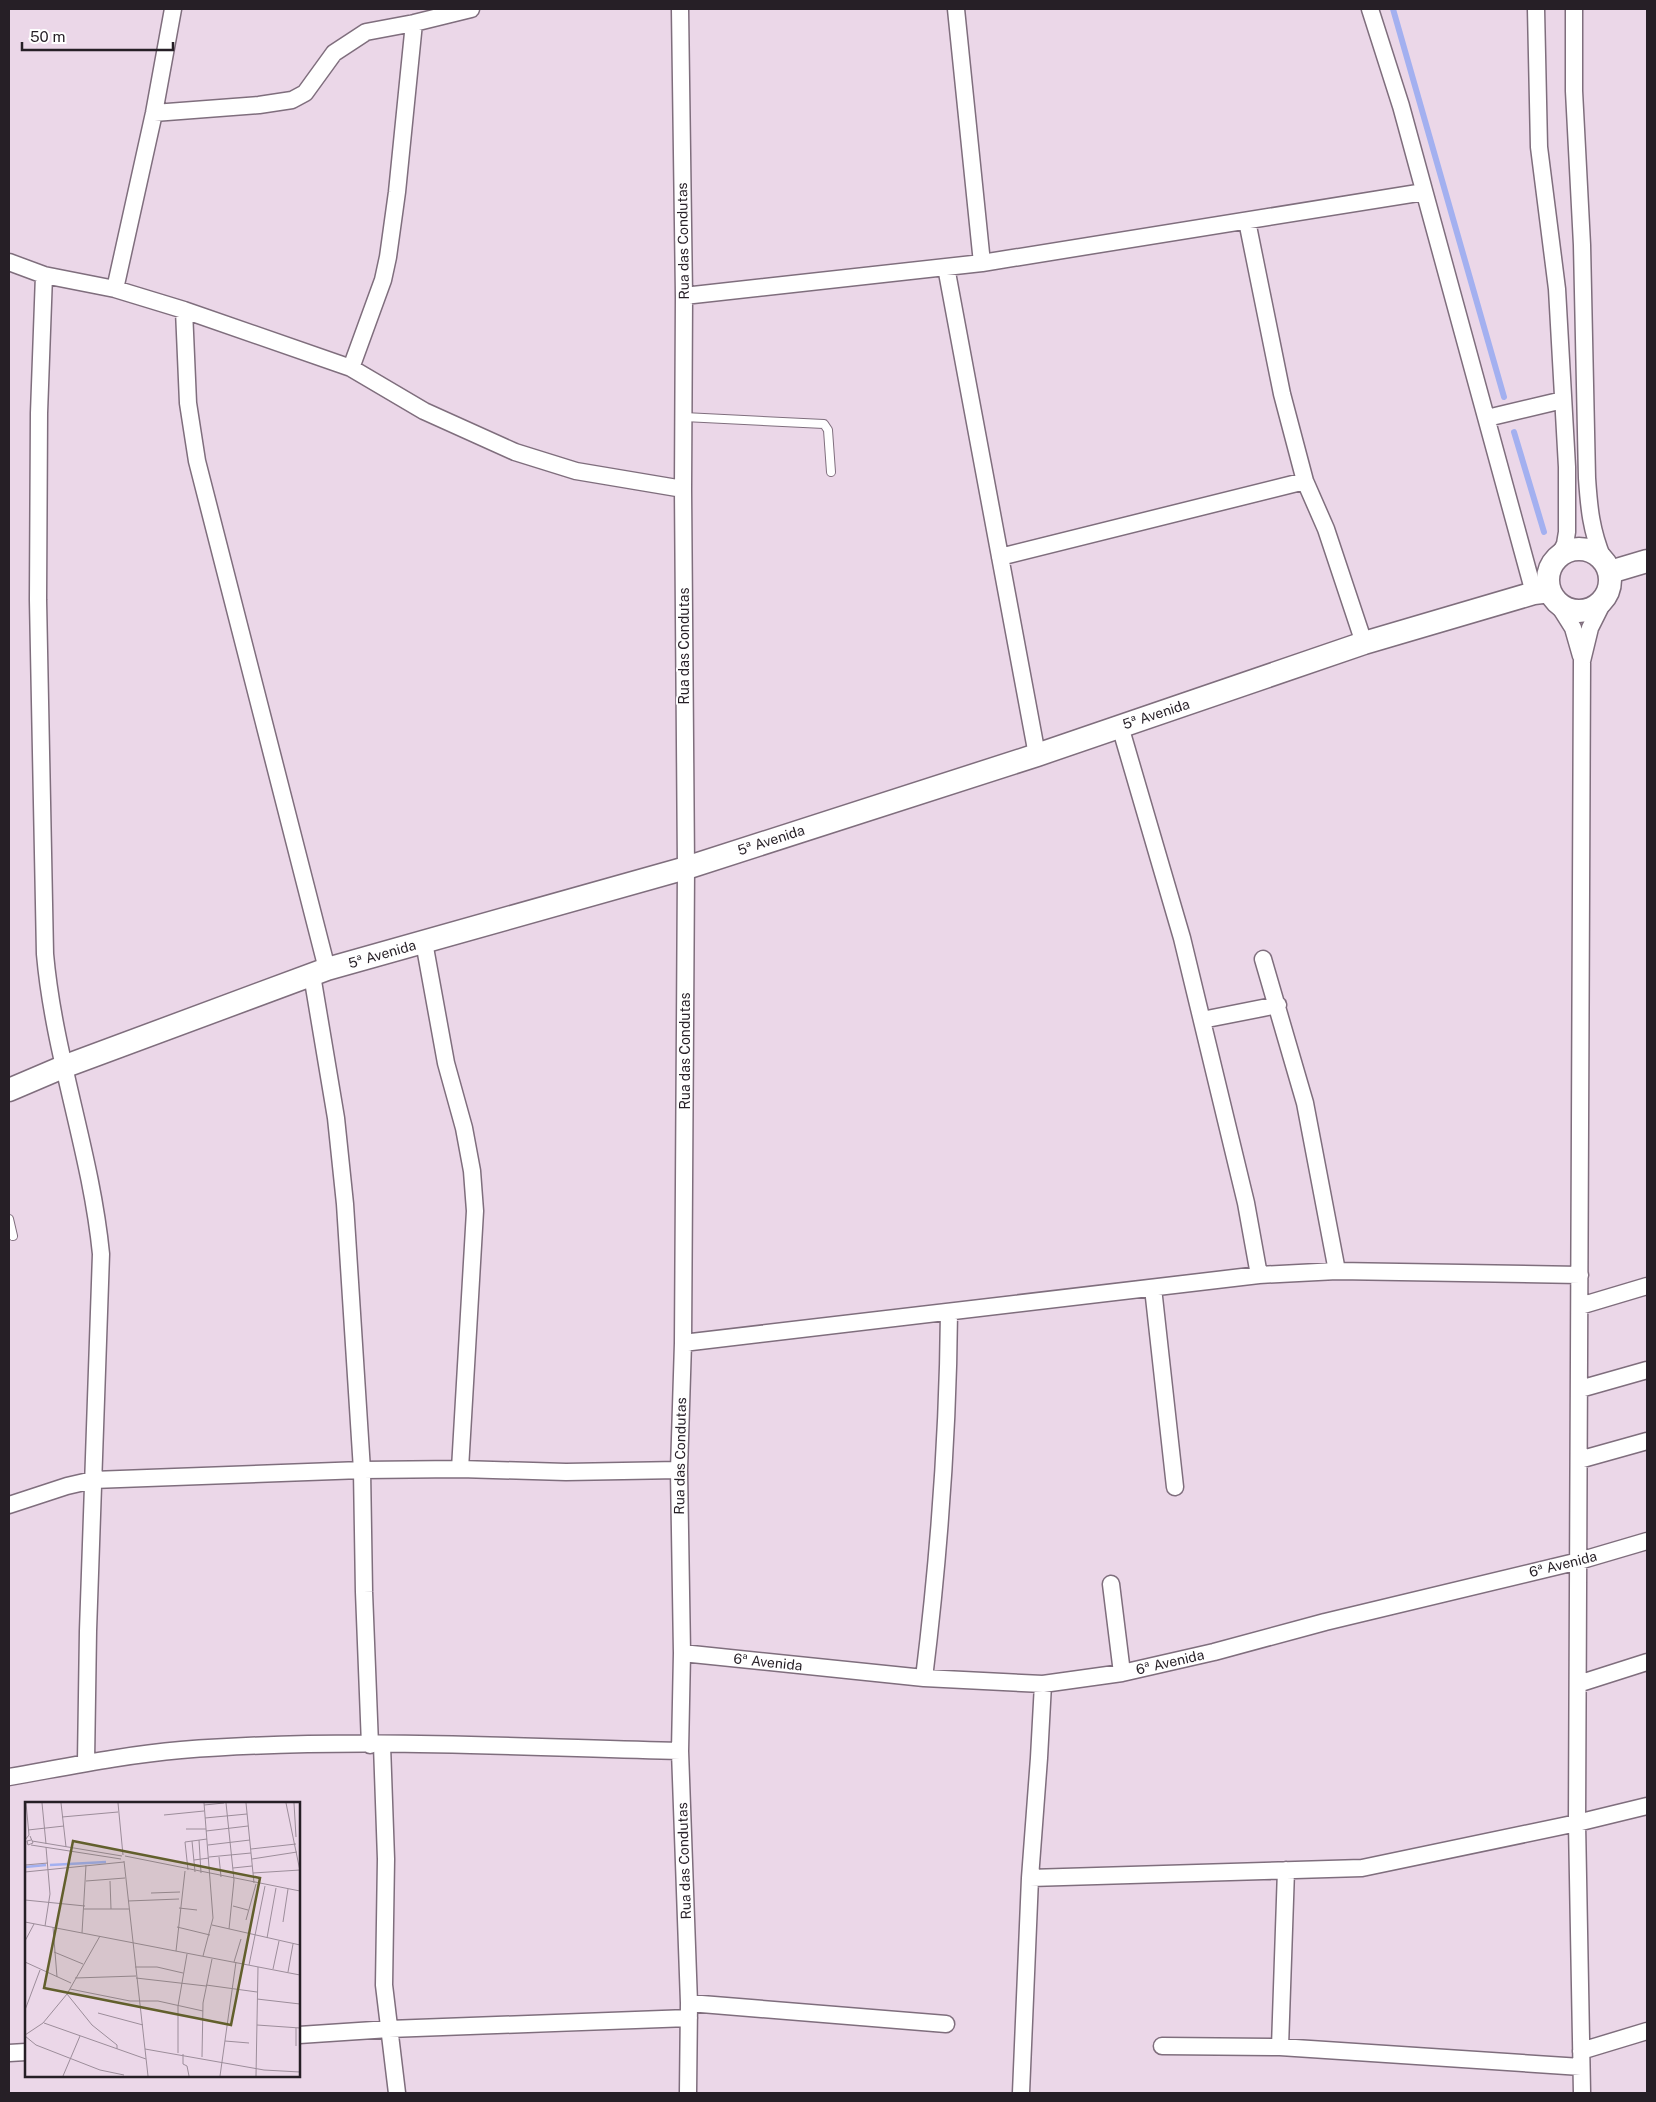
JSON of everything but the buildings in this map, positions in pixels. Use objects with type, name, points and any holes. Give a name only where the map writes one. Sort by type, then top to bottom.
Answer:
[{"type":"street","points":[[115,289],[154,114],[173,9]]},
{"type":"street","points":[[154,114],[259,105],[292,100],[305,93],[334,53],[366,32],[414,24],[471,9]]},
{"type":"street","name":"Rua das Condutas","points":[[680,9],[684,296],[682,489],[686,868],[683,1343],[679,1470],[682,1653],[680,1750],[689,2010],[688,2093]]},
{"type":"street","points":[[956,9],[982,263]]},
{"type":"street","points":[[1370,9],[1401,106],[1487,418],[1547,595],[1573,628],[1582,661]]},
{"type":"street","points":[[1536,9],[1539,147],[1557,289],[1567,467],[1567,532],[1565,544],[1549,572],[1547,595]]},
{"type":"street","points":[[1574,9],[1574,91],[1582,245],[1589,516],[1594,538],[1606,565],[1609,590],[1590,628],[1582,661],[1577,1822],[1582,2093]]},
{"type":"street","points":[[351,368],[383,280],[388,257],[397,192],[414,24]]},
{"type":"street","points":[[684,296],[982,263],[1424,192]]},
{"type":"street","points":[[1247,221],[1282,394],[1305,480],[1326,529],[1364,643]]},
{"type":"street","points":[[9,262],[44,274],[115,289],[184,310],[351,368],[424,411],[515,452],[576,471],[682,489]]},
{"type":"street","points":[[946,267],[1036,755]]},
{"type":"street","points":[[44,274],[39,423],[40,746],[45,871],[45,954],[51,1005],[63,1067],[85,1156],[101,1254],[86,1762]]},
{"type":"street","points":[[184,310],[188,403],[197,460],[319,972],[345,1204],[362,1470],[364,1592],[386,1859],[384,1985],[396,2072],[397,2093]]},
{"type":"street","points":[[1487,418],[1563,400]]},
{"type":"street","points":[[1000,557],[1305,480]]},
{"type":"street","points":[[1559,556],[1576,548],[1595,552],[1606,565]]},
{"type":"street","points":[[1606,565],[1647,561]]},
{"type":"street","points":[[1547,595],[1572,611],[1581,612],[1590,609],[1605,598]]},
{"type":"street","name":"5ª Avenida","points":[[9,1090],[63,1067],[319,972],[686,868],[1036,755],[1364,643],[1547,595]]},
{"type":"street","points":[[1120,726],[1182,938],[1246,1204],[1259,1274]]},
{"type":"street","points":[[424,942],[446,1063],[464,1128],[472,1171],[475,1211],[460,1469]]},
{"type":"street","points":[[1263,959],[1305,1103],[1337,1271]]},
{"type":"street","points":[[1202,1020],[1278,1006]]},
{"type":"street","points":[[683,1343],[1259,1274],[1337,1271],[1580,1275]]},
{"type":"street","points":[[1580,1306],[1647,1286]]},
{"type":"street","points":[[1152,1288],[1176,1487]]},
{"type":"street","points":[[924,1678],[940,1539],[948,1408],[949,1312]]},
{"type":"street","points":[[1580,1389],[1647,1370]]},
{"type":"street","points":[[1579,1460],[1647,1441]]},
{"type":"street","points":[[9,1505],[67,1486],[93,1480],[362,1470],[460,1469],[566,1472],[679,1470]]},
{"type":"street","name":"6ª Avenida","points":[[682,1653],[924,1678],[1043,1684],[1122,1674],[1579,1561],[1647,1542]]},
{"type":"street","points":[[1111,1584],[1122,1674]]},
{"type":"street","points":[[1578,1684],[1647,1662]]},
{"type":"street","points":[[1021,2093],[1030,1878],[1043,1684]]},
{"type":"street","points":[[9,1777],[86,1762],[180,1750],[316,1744],[680,1750]]},
{"type":"street","points":[[1030,1878],[1362,1868],[1647,1806]]},
{"type":"street","points":[[1280,2047],[1286,1870]]},
{"type":"street","points":[[300,2035],[689,2010],[946,2024]]},
{"type":"street","points":[[1162,2046],[1280,2047],[1581,2059],[1647,2031]]},
{"type":"street","points":[[9,2052],[25,2052]]},
{"type":"lane","points":[[684,416],[824,424],[828,430],[831,472]]},
{"type":"lane","points":[[9,1219],[13,1236]]},
{"type":"waterway","points":[[1393,9],[1504,397]]},
{"type":"waterway","points":[[1514,432],[1544,532]]}]
